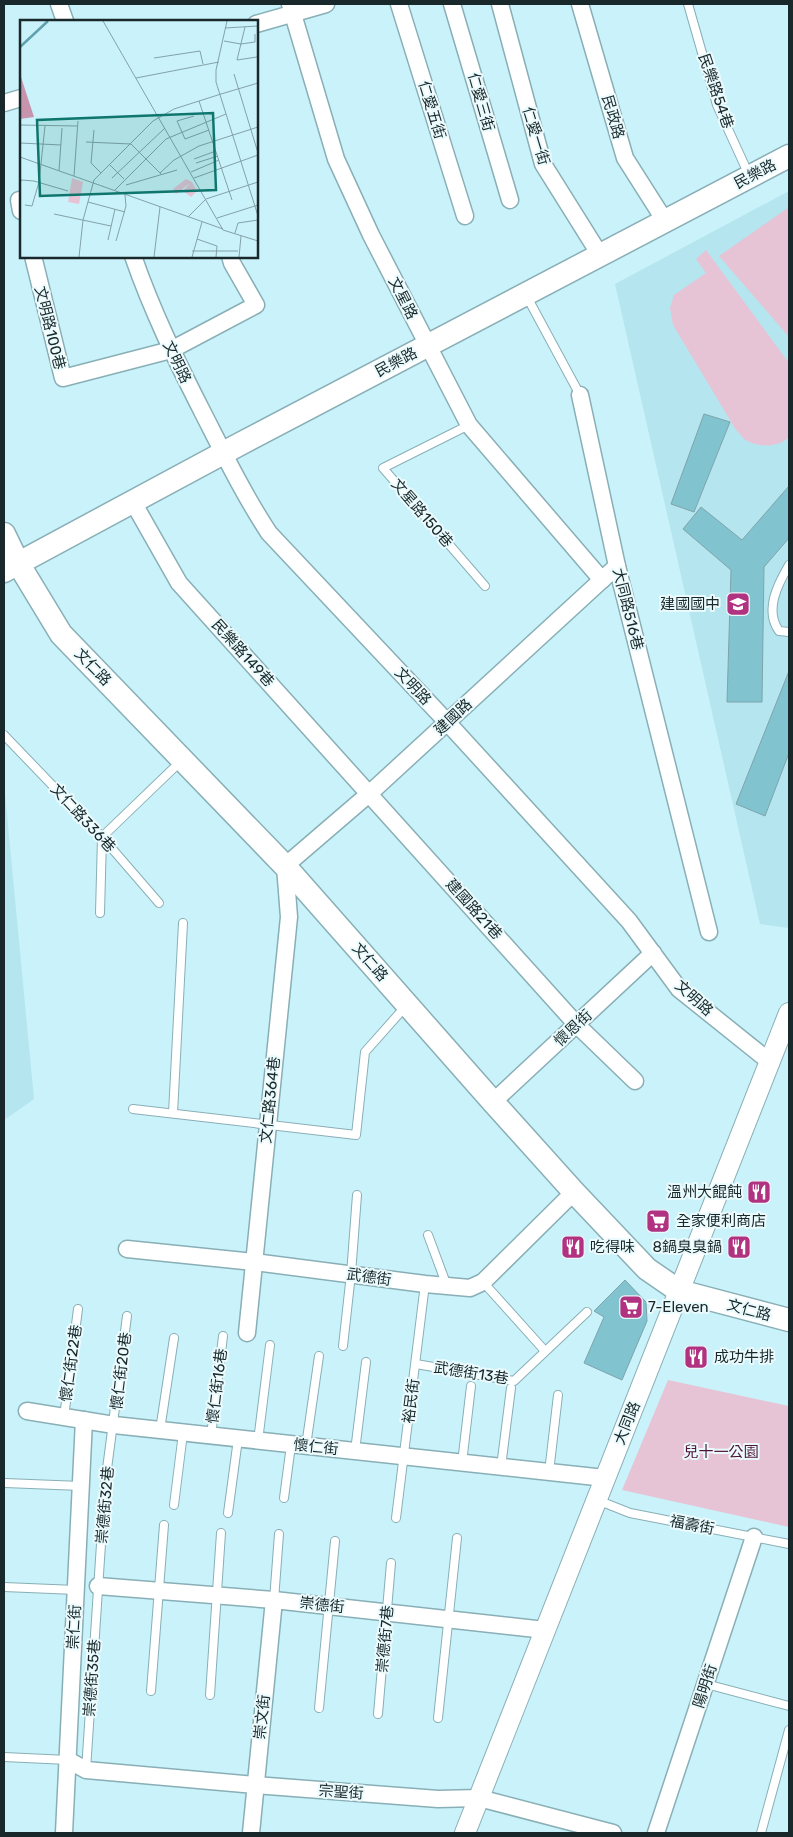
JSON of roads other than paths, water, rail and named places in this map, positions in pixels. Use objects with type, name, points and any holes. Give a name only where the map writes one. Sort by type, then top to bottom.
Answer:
[{"type":"main road","name":"民樂路","points":[[11,567],[223,453],[789,156]]},
{"type":"main road","name":"文仁路","points":[[4,534],[11,567],[61,634],[285,866],[493,1102],[647,1269],[680,1291],[789,1320]]},
{"type":"street","points":[[59,4],[65,20]]},
{"type":"street","points":[[258,23],[291,8],[326,4]]},
{"type":"street","name":"仁愛五街","points":[[399,4],[465,216]]},
{"type":"street","name":"仁愛三街","points":[[452,4],[510,200]]},
{"type":"street","name":"仁愛一街","points":[[500,4],[543,164],[600,256]]},
{"type":"street","name":"民政路","points":[[580,4],[625,158],[665,221]]},
{"type":"street","name":"文星路","points":[[291,8],[336,159],[370,235],[469,425],[602,580]]},
{"type":"street","points":[[4,103],[20,98]]},
{"type":"street","name":"文明路100巷","points":[[33,258],[63,378],[171,350]]},
{"type":"street","name":"文明路","points":[[135,258],[146,295],[171,350],[250,504],[269,533],[447,722],[629,921],[679,989],[770,1062]]},
{"type":"street","points":[[171,350],[256,305],[231,258]]},
{"type":"street","name":"大同路516巷","points":[[580,395],[617,566],[709,932]]},
{"type":"street","name":"民樂路149巷","points":[[133,502],[179,583],[370,793]]},
{"type":"street","name":"建國路","points":[[285,866],[370,793],[617,566]]},
{"type":"street","name":"建國路21巷","points":[[370,793],[577,1025],[635,1081]]},
{"type":"street","name":"文仁路364巷","points":[[247,1333],[289,916],[285,866]]},
{"type":"street","name":"懷恩街","points":[[493,1102],[654,953]]},
{"type":"street","name":"大同路","points":[[465,1833],[789,1013]]},
{"type":"street","points":[[483,1282],[574,1192]]},
{"type":"street","name":"武德街","points":[[127,1249],[254,1262],[425,1284],[470,1288],[483,1282]]},
{"type":"street","name":"懷仁街","points":[[27,1411],[114,1425],[183,1433],[605,1478]]},
{"type":"street","name":"崇仁街","points":[[64,1833],[68,1760],[85,1583],[81,1486],[84,1420]]},
{"type":"street","name":"陽明街","points":[[656,1833],[754,1538]]},
{"type":"street","name":"崇德街","points":[[85,1583],[274,1600],[545,1630]]},
{"type":"street","name":"崇文街","points":[[251,1833],[274,1600]]},
{"type":"street","name":"宗聖街","points":[[68,1760],[86,1770],[438,1799],[479,1798],[613,1833]]},
{"type":"lane","name":"民樂路54巷","points":[[688,4],[717,105],[750,176]]},
{"type":"lane","name":"大同路516巷","points":[[526,294],[580,395]]},
{"type":"lane","name":"文星路150巷","points":[[469,425],[383,468],[485,586]]},
{"type":"lane","points":[[789,565],[780,582],[772,605],[773,622],[779,631],[789,632]]},
{"type":"lane","name":"文仁路336巷","points":[[4,735],[102,837],[159,903]]},
{"type":"lane","points":[[100,913],[102,837],[183,760]]},
{"type":"lane","points":[[173,1113],[183,923]]},
{"type":"lane","points":[[133,1109],[356,1135],[365,1052],[407,1004]]},
{"type":"lane","points":[[343,1346],[352,1274],[357,1195]]},
{"type":"lane","points":[[428,1235],[447,1286]]},
{"type":"lane","points":[[483,1282],[545,1351]]},
{"type":"lane","name":"裕民街","points":[[396,1518],[425,1284]]},
{"type":"lane","name":"懷仁街22巷","points":[[64,1417],[78,1309]]},
{"type":"lane","name":"武德街13巷","points":[[416,1364],[514,1381],[587,1312]]},
{"type":"lane","name":"懷仁街20巷","points":[[114,1425],[127,1316]]},
{"type":"lane","name":"懷仁街16巷","points":[[211,1436],[223,1336]]},
{"type":"lane","points":[[160,1430],[174,1338]]},
{"type":"lane","points":[[258,1441],[270,1345]]},
{"type":"lane","points":[[284,1498],[319,1356]]},
{"type":"lane","points":[[356,1451],[366,1362]]},
{"type":"lane","points":[[462,1463],[472,1386]]},
{"type":"lane","points":[[501,1467],[511,1388]]},
{"type":"lane","points":[[549,1472],[558,1395]]},
{"type":"lane","name":"崇德街32巷","points":[[85,1583],[106,1484],[114,1425]]},
{"type":"lane","points":[[174,1505],[183,1433]]},
{"type":"lane","points":[[228,1513],[238,1439]]},
{"type":"lane","points":[[5,1482],[81,1486]]},
{"type":"lane","name":"福壽街","points":[[597,1500],[630,1513],[789,1544]]},
{"type":"lane","points":[[151,1692],[164,1525]]},
{"type":"lane","points":[[210,1695],[221,1534]]},
{"type":"lane","points":[[274,1600],[279,1534]]},
{"type":"lane","points":[[438,1718],[457,1538]]},
{"type":"lane","points":[[319,1708],[335,1541]]},
{"type":"lane","name":"崇德街7巷","points":[[378,1714],[391,1564]]},
{"type":"lane","points":[[4,1587],[85,1583]]},
{"type":"lane","name":"崇德街35巷","points":[[85,1583],[86,1770]]},
{"type":"lane","points":[[706,1684],[789,1706]]},
{"type":"lane","points":[[761,1833],[789,1730]]},
{"type":"lane","points":[[4,1757],[68,1760]]},
{"type":"place","name":"建國國中","points":[[738,604]]},
{"type":"place","name":"溫州大餛飩","points":[[759,1192]]},
{"type":"place","name":"全家便利商店","points":[[658,1221]]},
{"type":"place","name":"吃得味","points":[[573,1247]]},
{"type":"place","name":"8鍋臭臭鍋","points":[[739,1247]]},
{"type":"place","name":"7-Eleven","points":[[631,1307]]},
{"type":"place","name":"成功牛排","points":[[696,1357]]},
{"type":"park label","name":"兒十一公園","points":[[721,1452]]}]
